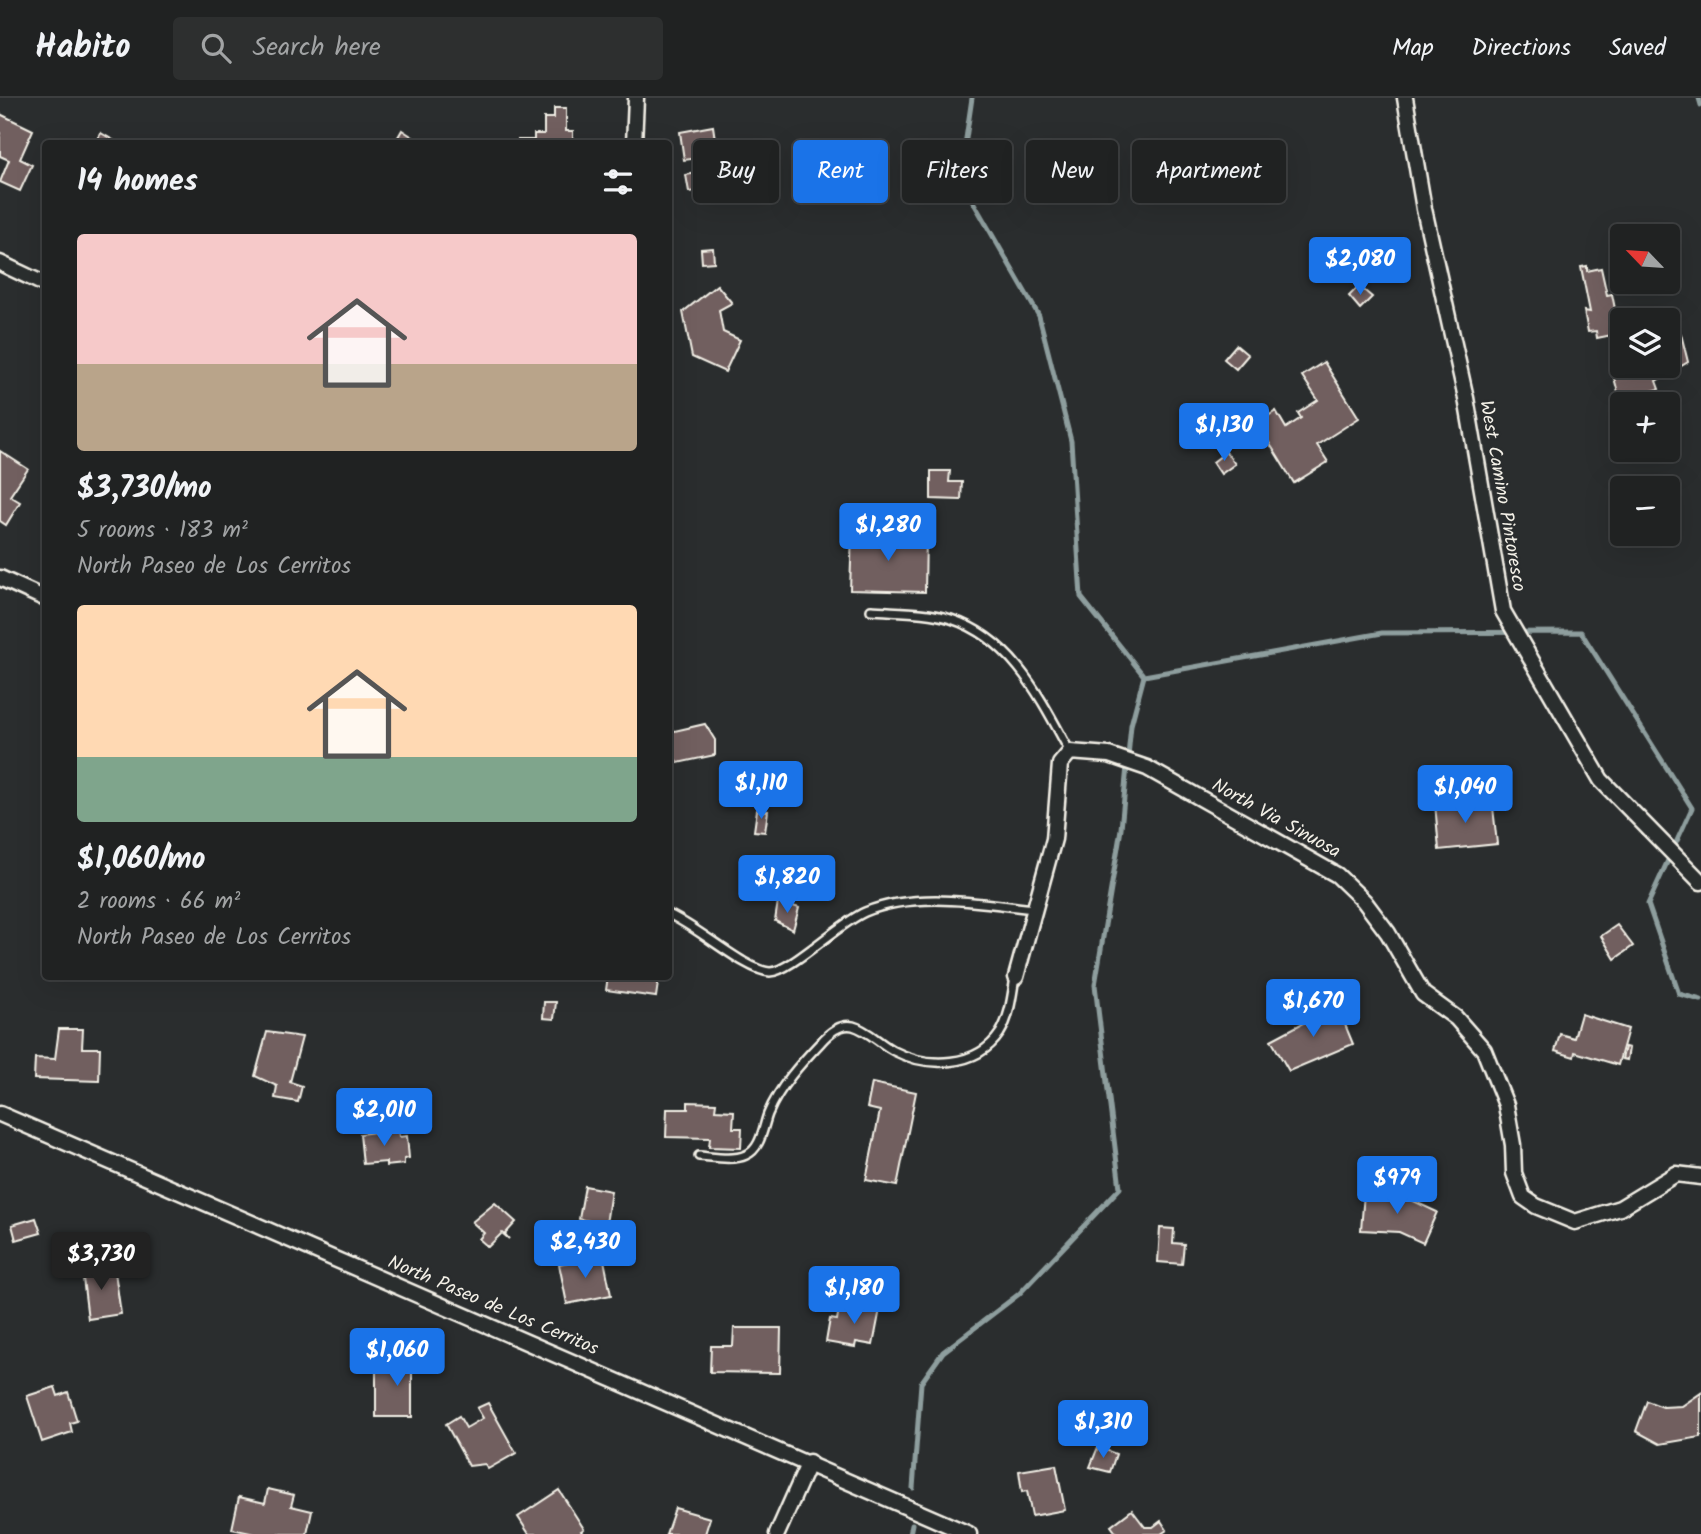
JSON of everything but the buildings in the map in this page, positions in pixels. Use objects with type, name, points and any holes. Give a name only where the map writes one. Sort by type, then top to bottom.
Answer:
[{"type":"street","points":[[634,140],[636,98]]},
{"type":"street","name":"West Camino Pintoresco","points":[[1405,98],[1424,209],[1466,398],[1503,611],[1601,780],[1701,882]]},
{"type":"street","points":[[0,263],[42,283]]},
{"type":"street","points":[[0,578],[42,597]]},
{"type":"street","points":[[1016,976],[1054,839],[1060,764],[1070,752]]},
{"type":"street","name":"North Via Sinuosa","points":[[1070,752],[1109,755],[1147,768],[1337,875],[1364,901],[1388,933],[1423,994],[1456,1018],[1483,1050],[1506,1105],[1513,1145],[1514,1173],[1523,1197],[1536,1206],[1575,1222],[1620,1208],[1676,1174],[1701,1177]]},
{"type":"street","name":"North Paseo de Los Cerritos","points":[[0,1114],[809,1462],[969,1534]]},
{"type":"street","points":[[777,1534],[809,1462]]},
{"type":"lane","points":[[871,610],[952,620],[993,643],[1027,675],[1070,752]]},
{"type":"lane","points":[[672,916],[689,922],[757,970],[773,972],[790,964],[843,923],[891,903],[970,902],[1035,909]]},
{"type":"lane","points":[[699,1156],[736,1158],[748,1155],[755,1149],[777,1097],[823,1039],[843,1026],[853,1026],[894,1051],[920,1061],[958,1061],[971,1055],[999,1034],[1007,1016],[1016,976]]},
{"type":"waterway","points":[[913,1488],[921,1383],[943,1352],[1019,1294],[1120,1188],[1095,985],[1121,829],[1131,725],[1144,676],[1081,597],[1071,441],[1039,316],[960,179],[972,98]]},
{"type":"waterway","points":[[1699,98],[1701,105]]},
{"type":"waterway","points":[[1144,676],[1382,633],[1581,632],[1692,808],[1648,904],[1679,994],[1701,1000]]},
{"type":"waterway","points":[[910,1534],[912,1524]]}]
